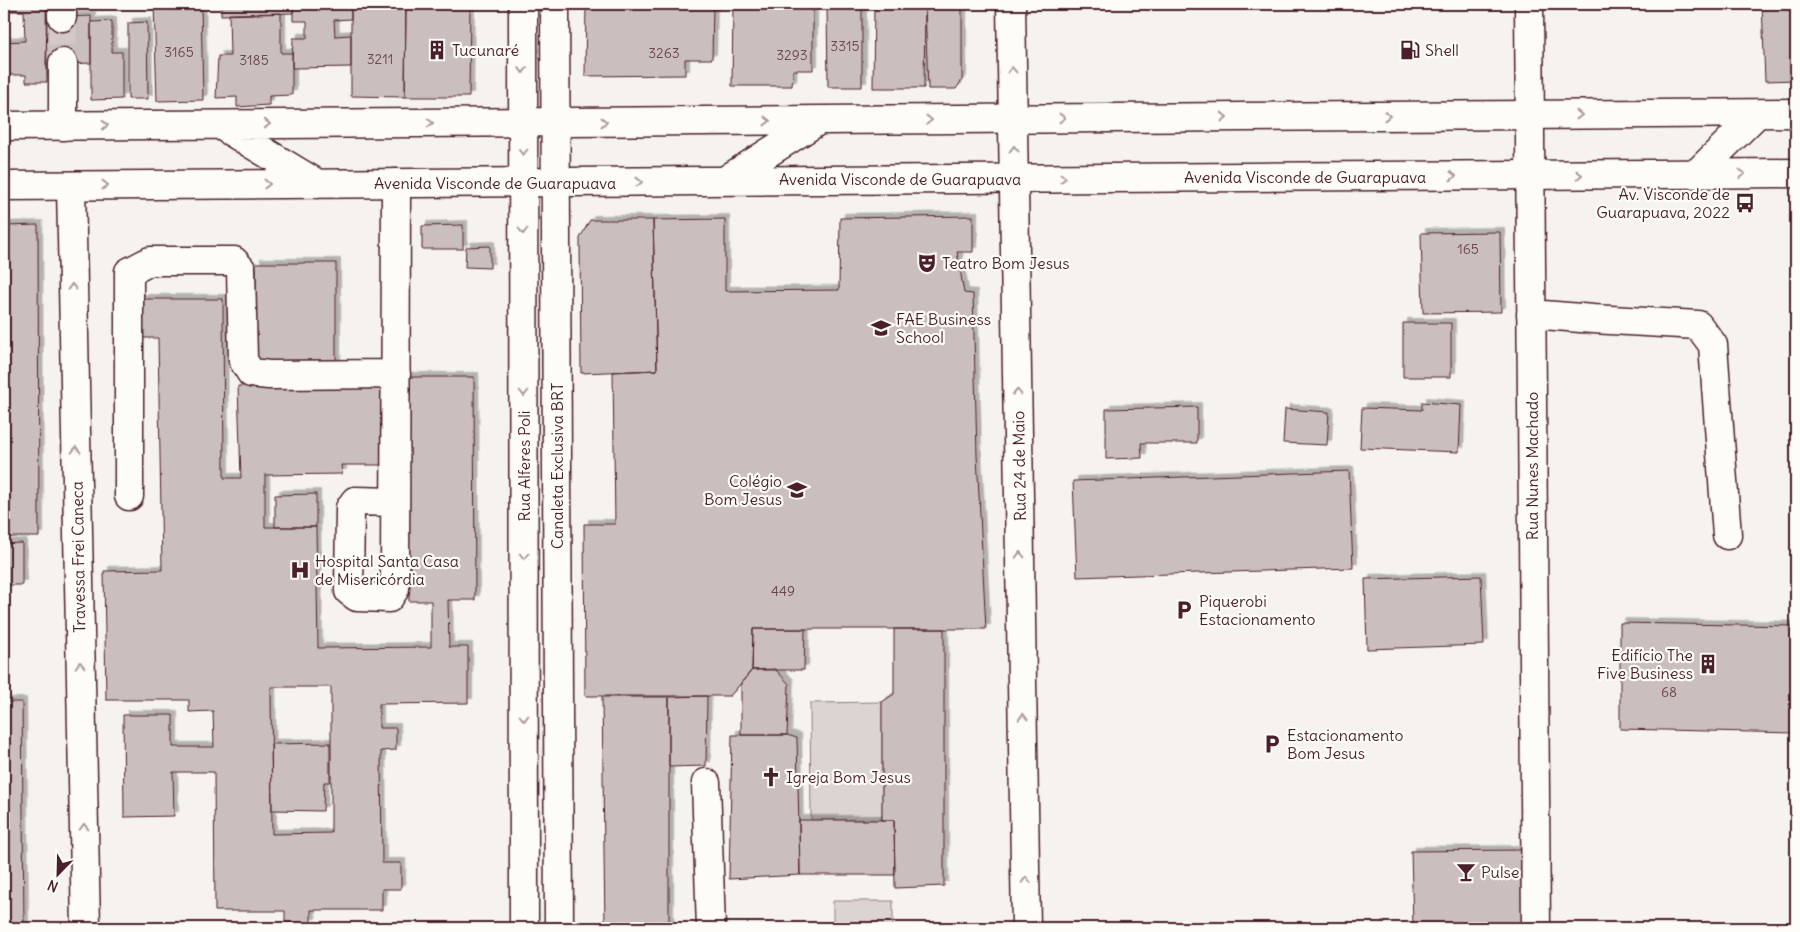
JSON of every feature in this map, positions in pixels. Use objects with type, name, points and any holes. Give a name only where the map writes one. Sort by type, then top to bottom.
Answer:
[{"type":"main road","name":"Rua Alferes Poli","points":[[523,4],[524,928]]},
{"type":"main road","name":"Canaleta Exclusiva BRT","points":[[555,4],[559,928]]},
{"type":"main road","name":"Rua 24 de Maio","points":[[1011,4],[1026,928]]},
{"type":"main road","name":"Rua Nunes Machado","points":[[1529,4],[1536,928]]},
{"type":"main road","points":[[62,126],[63,63]]},
{"type":"main road","points":[[4,126],[1796,113]]},
{"type":"main road","points":[[1696,174],[1757,114]]},
{"type":"main road","points":[[724,181],[818,121]]},
{"type":"main road","points":[[220,124],[318,184]]},
{"type":"main road","name":"Avenida Visconde de Guarapuava","points":[[4,186],[1796,173]]},
{"type":"main road","points":[[395,502],[396,183]]},
{"type":"main road","name":"Travessa Frei Caneca","points":[[70,186],[86,928]]},
{"type":"main road","points":[[129,496],[129,272],[150,261],[234,261],[241,269],[243,360],[251,373],[269,376],[396,374]]},
{"type":"main road","points":[[1531,314],[1698,324],[1713,345],[1727,535]]},
{"type":"main road","points":[[706,783],[711,928]]},
{"type":"shaded area","points":[[882,702],[882,820],[811,820],[810,703]]},
{"type":"shaded area","points":[[833,901],[893,901],[893,928],[833,928]]},
{"type":"building","points":[[4,4],[46,4],[47,82],[26,82],[26,75],[4,75],[4,42],[25,41],[24,11],[4,11]]},
{"type":"building","points":[[154,4],[201,4],[203,100],[157,101]]},
{"type":"building","points":[[221,4],[293,4],[293,13],[221,15]]},
{"type":"building","points":[[293,4],[351,4],[351,19],[334,20],[335,36],[351,35],[351,67],[292,68],[293,38],[307,38],[307,21],[293,21]]},
{"type":"building","points":[[351,4],[406,4],[405,97],[351,96]]},
{"type":"building","name":"Tucunaré","points":[[406,4],[470,4],[469,97],[405,97]]},
{"type":"building","points":[[586,4],[713,4],[712,59],[685,59],[685,75],[585,76]]},
{"type":"building","points":[[733,4],[813,4],[813,70],[793,70],[792,86],[732,86]]},
{"type":"building","points":[[827,4],[862,4],[862,87],[828,87]]},
{"type":"building","points":[[874,4],[925,4],[924,88],[873,88]]},
{"type":"building","points":[[925,4],[962,4],[962,80],[956,89],[928,89]]},
{"type":"building","points":[[1762,4],[1796,4],[1796,80],[1765,81]]},
{"type":"building","points":[[281,13],[281,53],[292,53],[292,95],[269,96],[269,105],[237,107],[237,97],[216,98],[218,56],[230,56],[229,14]]},
{"type":"building","points":[[91,16],[91,63],[46,65],[47,18]]},
{"type":"building","points":[[112,21],[112,52],[122,52],[122,99],[91,100],[91,22]]},
{"type":"building","points":[[147,22],[148,99],[128,99],[128,23]]},
{"type":"building","name":"Colégio Bom Jesus","points":[[973,216],[973,252],[957,252],[964,293],[973,294],[977,456],[986,629],[753,629],[752,670],[730,696],[585,696],[584,524],[615,524],[613,372],[657,370],[653,220],[725,219],[725,291],[839,290],[840,218]]},
{"type":"building","points":[[590,220],[653,220],[657,370],[581,373],[580,238]]},
{"type":"building","points":[[38,225],[39,537],[4,537],[4,226]]},
{"type":"building","points":[[463,225],[463,249],[422,249],[422,226]]},
{"type":"building","points":[[1500,232],[1501,312],[1423,313],[1421,233]]},
{"type":"building","points":[[490,246],[490,268],[465,267],[466,247]]},
{"type":"building","points":[[256,263],[336,263],[336,365],[256,365]]},
{"type":"building","points":[[134,299],[223,299],[224,478],[241,478],[238,386],[391,384],[407,377],[474,377],[475,600],[448,600],[449,647],[468,647],[468,703],[379,704],[379,728],[396,728],[396,750],[381,751],[382,863],[401,863],[401,889],[382,889],[382,910],[311,910],[311,923],[285,923],[285,911],[215,911],[214,772],[173,772],[174,816],[124,817],[123,715],[173,715],[173,747],[214,747],[213,711],[189,712],[189,700],[106,700],[104,571],[162,570],[158,338],[135,338]],"holes":[[[408,442],[409,601],[431,601],[431,647],[318,648],[316,527],[265,527],[265,475],[342,474],[341,465],[390,465]],[[271,687],[331,687],[331,833],[272,834]]]},
{"type":"building","points":[[1403,323],[1451,323],[1451,377],[1403,377]]},
{"type":"building","points":[[1422,402],[1461,405],[1459,452],[1360,448],[1362,408],[1422,410]]},
{"type":"building","points":[[1197,407],[1197,443],[1141,443],[1142,458],[1106,459],[1106,409]]},
{"type":"building","points":[[1285,409],[1329,412],[1327,445],[1283,443]]},
{"type":"building","points":[[1349,471],[1353,568],[1077,577],[1073,481]]},
{"type":"building","points":[[316,494],[316,527],[275,527],[275,495]]},
{"type":"building","points":[[22,543],[22,585],[4,585],[4,544]]},
{"type":"building","points":[[1481,576],[1484,645],[1367,649],[1365,579]]},
{"type":"building","name":"Edifício The Five Business","points":[[1620,623],[1796,626],[1795,733],[1620,729]]},
{"type":"building","points":[[753,629],[805,629],[804,670],[752,670]]},
{"type":"building","points":[[894,629],[944,629],[944,886],[895,888],[894,820],[882,820],[882,702],[894,694]]},
{"type":"building","points":[[775,669],[789,684],[787,735],[741,735],[741,683],[752,670]]},
{"type":"building","points":[[707,696],[706,766],[669,767],[669,697]]},
{"type":"building","points":[[602,697],[669,697],[669,928],[605,928]]},
{"type":"building","points":[[4,702],[22,702],[24,928],[4,928]]},
{"type":"building","points":[[732,735],[787,735],[797,738],[800,875],[729,879]]},
{"type":"building","points":[[330,743],[330,782],[324,782],[323,811],[272,810],[271,744]]},
{"type":"building","points":[[799,820],[894,820],[895,875],[800,875]]},
{"type":"building","name":"Pulse","points":[[1521,850],[1522,924],[1413,926],[1411,851]]},
{"type":"tunnel","points":[[62,17],[63,63]]},
{"type":"place","name":"Tucunaré","points":[[437,50]]},
{"type":"place","name":"Shell","points":[[1410,50]]},
{"type":"place","name":"Av. Visconde de Guarapuava, 2022","points":[[1745,203]]},
{"type":"place","name":"Teatro Bom Jesus","points":[[927,263]]},
{"type":"place","name":"FAE Business School","points":[[881,328]]},
{"type":"place","name":"Colégio Bom Jesus","points":[[797,490]]},
{"type":"place","name":"Hospital Santa Casa de Misericórdia","points":[[300,570]]},
{"type":"place","name":"Piquerobi Estacionamento","points":[[1184,610]]},
{"type":"place","name":"Edifício The Five Business","points":[[1708,664]]},
{"type":"place","name":"Estacionamento Bom Jesus","points":[[1272,744]]},
{"type":"place","name":"Igreja Bom Jesus","points":[[771,777]]},
{"type":"place","name":"Pulse","points":[[1466,872]]}]
